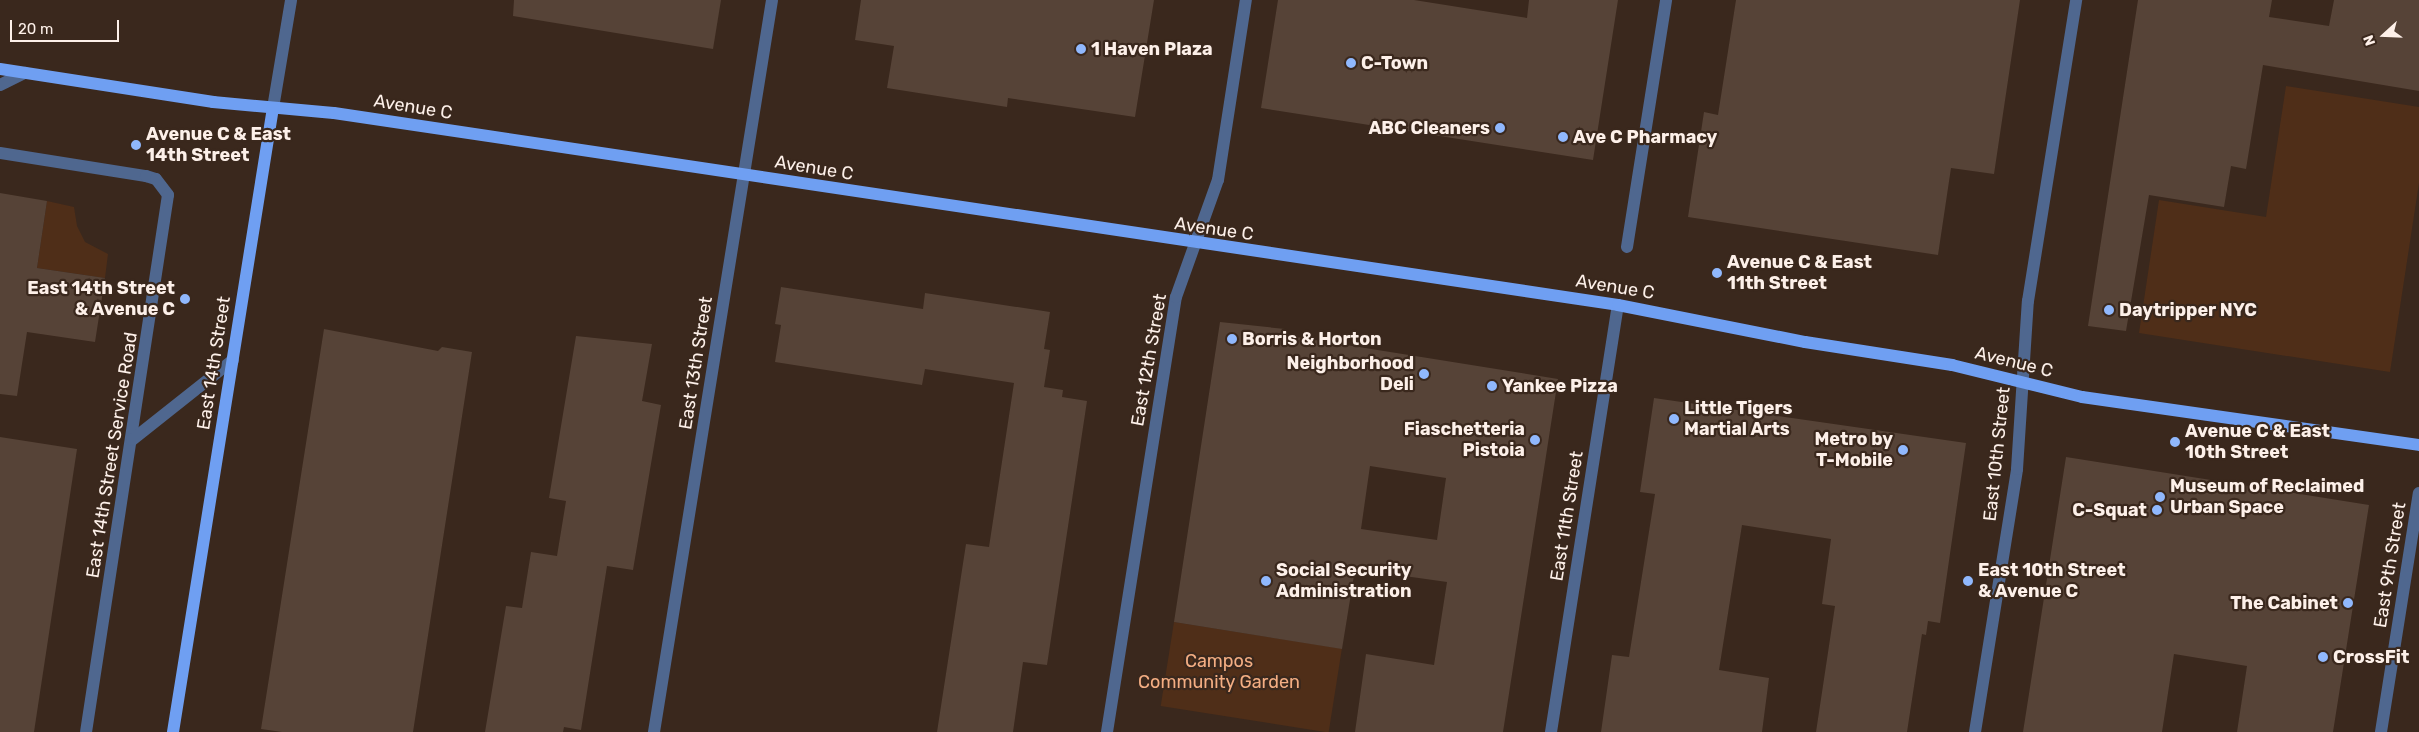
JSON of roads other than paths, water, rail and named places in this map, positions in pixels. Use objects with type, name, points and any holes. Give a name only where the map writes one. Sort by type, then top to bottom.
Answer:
[{"type":"main road","name":"Avenue C","points":[[0,69],[213,102],[344,114],[1195,244],[1618,305],[1805,342],[1952,365],[2092,398],[2419,445]]},
{"type":"main road","name":"East 14th Street","points":[[172,732],[273,108]]},
{"type":"street","name":"East 14th Street","points":[[273,108],[290,0]]},
{"type":"street","name":"East 13th Street","points":[[654,732],[772,0]]},
{"type":"street","name":"East 12th Street","points":[[1107,732],[1176,297],[1218,180],[1246,0]]},
{"type":"street","points":[[1627,247],[1666,0]]},
{"type":"street","name":"East 10th Street","points":[[1975,732],[2017,469],[2021,382],[2028,302],[2076,0]]},
{"type":"street","points":[[0,85],[25,73]]},
{"type":"street","name":"East 14th Street Service Road","points":[[0,153],[146,176],[162,185],[168,195],[86,732]]},
{"type":"street","name":"East 11th Street","points":[[1551,732],[1618,305]]},
{"type":"street","points":[[132,440],[233,360]]},
{"type":"street","name":"East 9th Street","points":[[2382,732],[2419,493]]},
{"type":"place","name":"1 Haven Plaza","points":[[1081,49]]},
{"type":"place","name":"C-Town","points":[[1351,63]]},
{"type":"place","name":"ABC Cleaners","points":[[1500,128]]},
{"type":"place","name":"Ave C Pharmacy","points":[[1563,137]]},
{"type":"place","name":"Avenue C & East 14th Street","points":[[136,145]]},
{"type":"place","name":"Avenue C & East 11th Street","points":[[1717,273]]},
{"type":"place","name":"East 14th Street & Avenue C","points":[[185,299]]},
{"type":"place","name":"Daytripper NYC","points":[[2109,310]]},
{"type":"place","name":"Borris & Horton","points":[[1232,339]]},
{"type":"place","name":"Neighborhood Deli","points":[[1424,374]]},
{"type":"place","name":"Yankee Pizza","points":[[1492,386]]},
{"type":"place","name":"Little Tigers Martial Arts","points":[[1674,419]]},
{"type":"place","name":"Fiaschetteria Pistoia","points":[[1535,440]]},
{"type":"place","name":"Avenue C & East 10th Street","points":[[2175,442]]},
{"type":"place","name":"Metro by T-Mobile","points":[[1903,450]]},
{"type":"place","name":"Museum of Reclaimed Urban Space","points":[[2160,497]]},
{"type":"place","name":"C-Squat","points":[[2157,510]]},
{"type":"place","name":"Social Security Administration","points":[[1266,581]]},
{"type":"place","name":"East 10th Street & Avenue C","points":[[1968,581]]},
{"type":"place","name":"The Cabinet","points":[[2348,603]]},
{"type":"place","name":"CrossFit","points":[[2323,657]]},
{"type":"park label","name":"Campos Community Garden","points":[[1219,672]]}]
